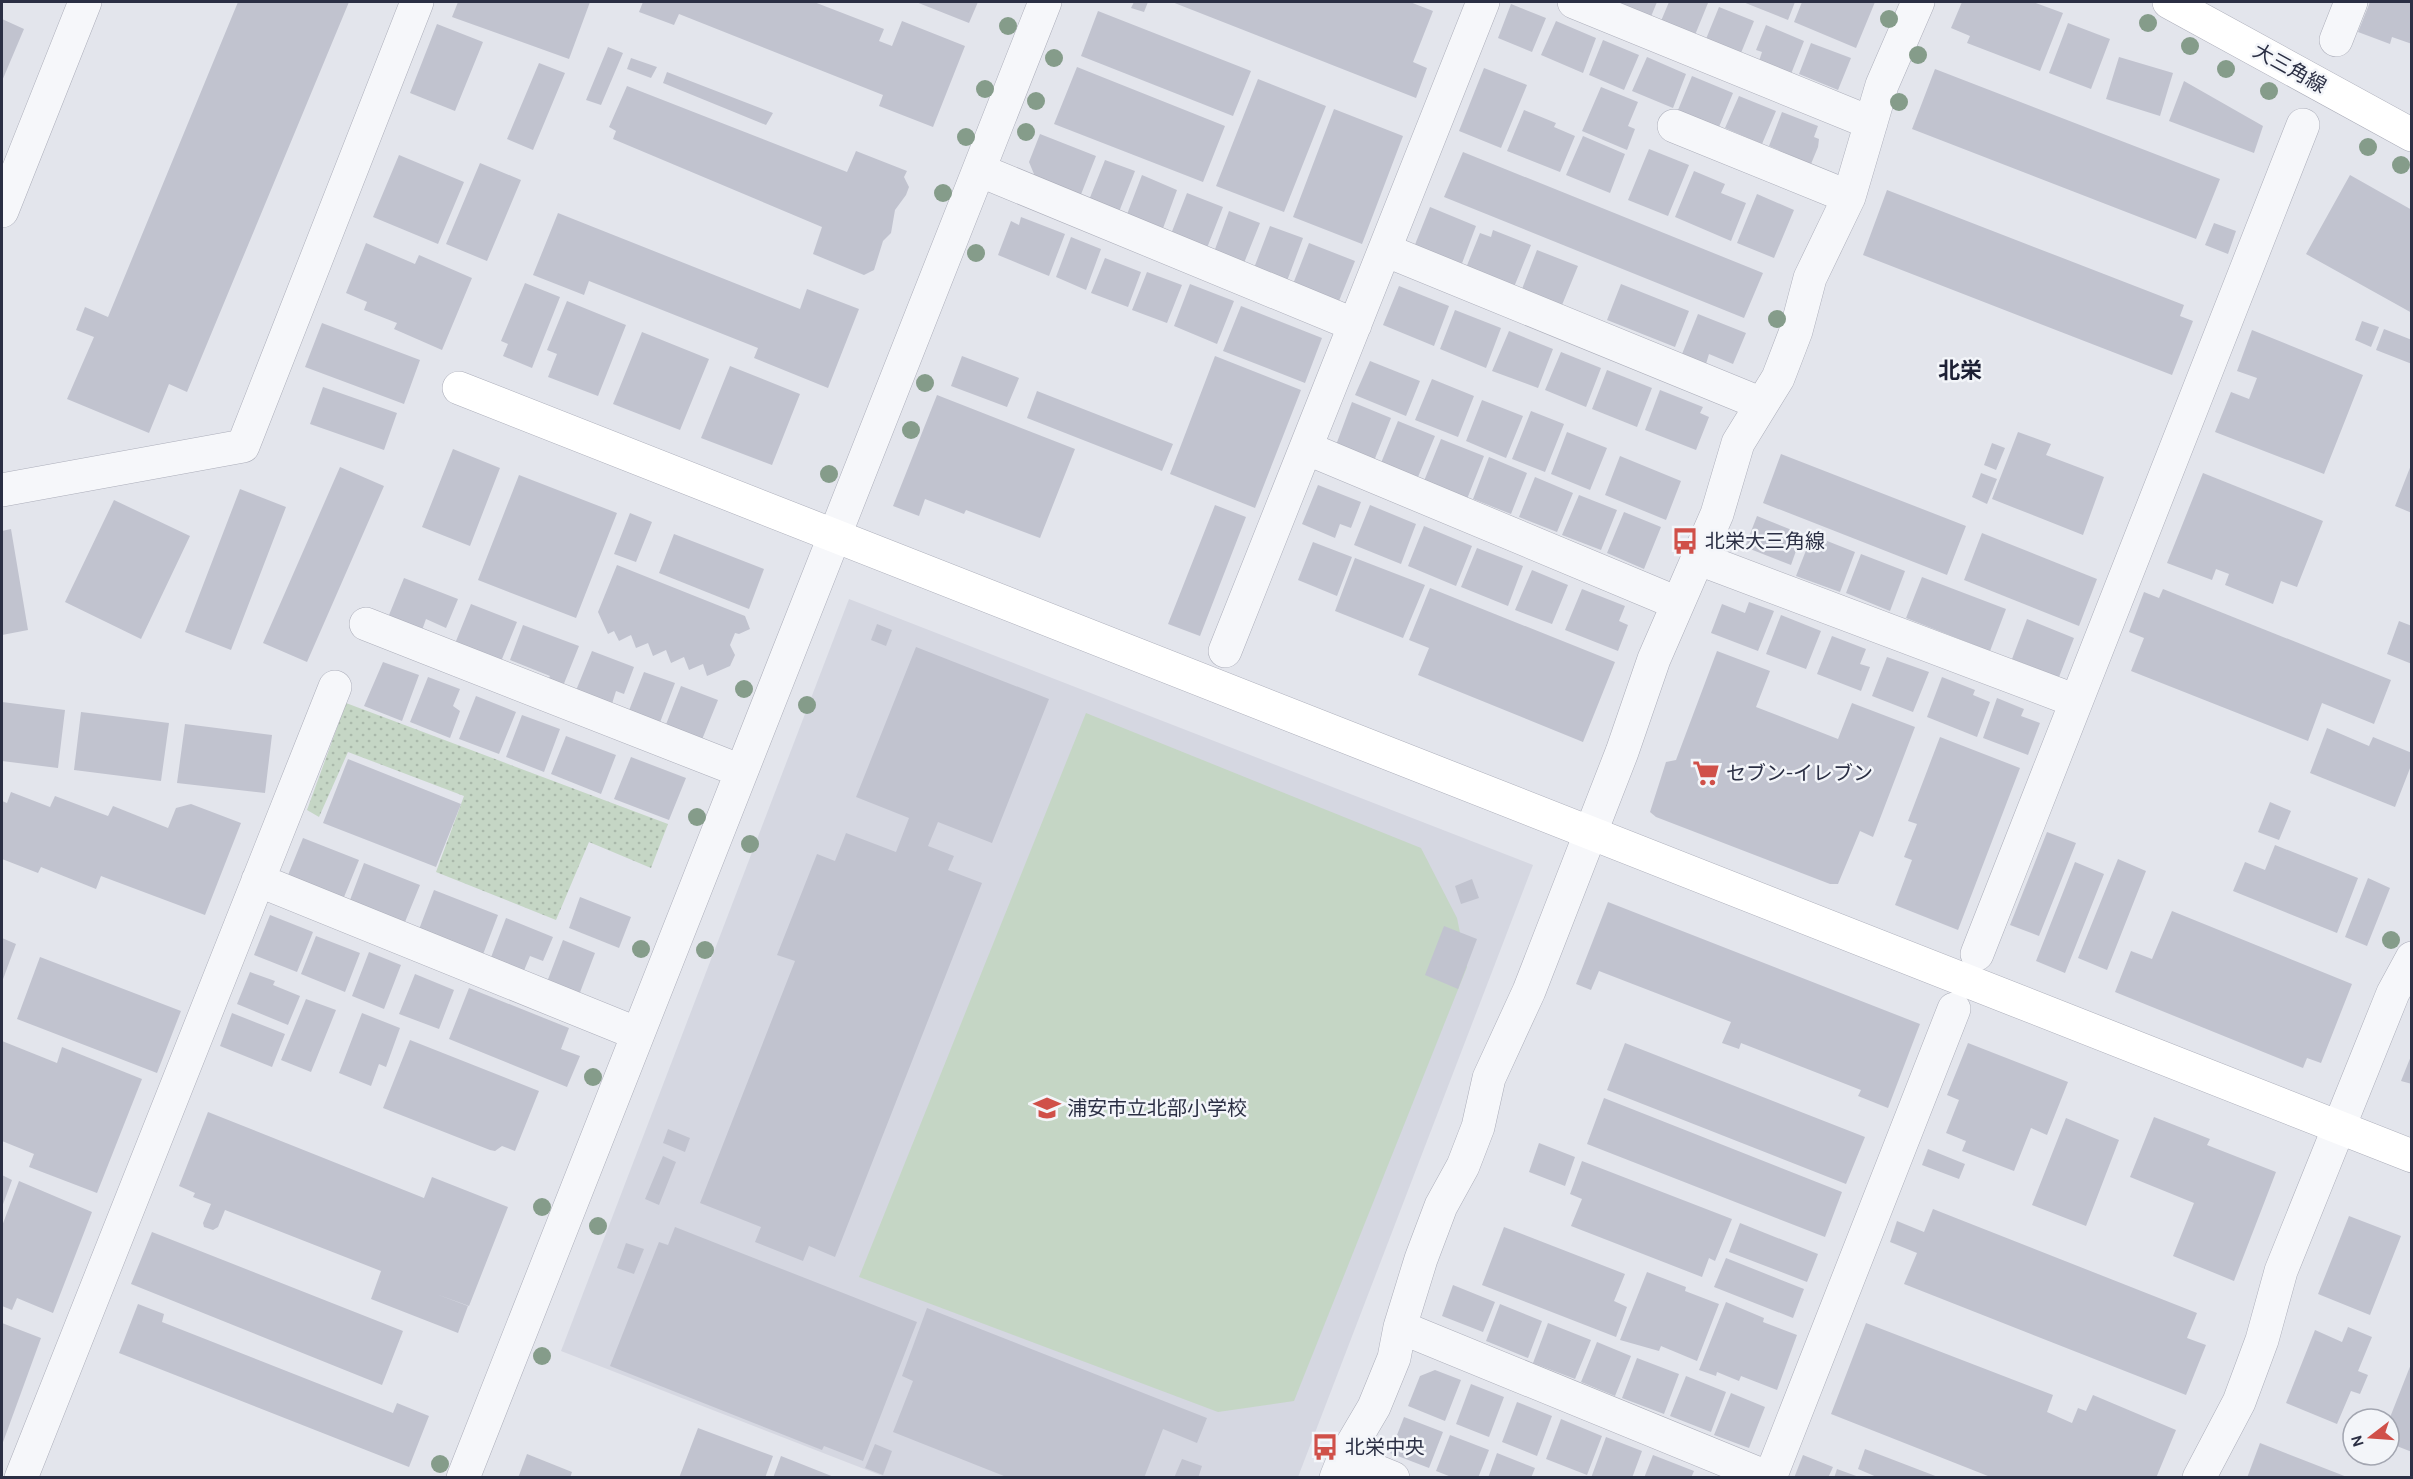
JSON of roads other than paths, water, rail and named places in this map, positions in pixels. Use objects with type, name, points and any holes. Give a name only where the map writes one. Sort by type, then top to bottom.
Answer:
[{"type":"street","points":[[2,211],[86,2]]},
{"type":"street","points":[[2,490],[243,446],[417,2]]},
{"type":"street","points":[[463,1478],[1045,2]]},
{"type":"street","points":[[1225,651],[1483,2]]},
{"type":"street","points":[[1574,2],[1871,123]]},
{"type":"street","points":[[1393,1478],[1340,1468],[1374,1407],[1394,1358],[1400,1327],[1433,1227],[1463,1166],[1478,1127],[1489,1078],[1528,992],[1677,603],[1717,514],[1738,443],[1778,378],[1796,331],[1810,278],[1828,235],[1849,197],[1882,85],[1918,2]]},
{"type":"street","name":"大三角線","points":[[2169,2],[2412,135]]},
{"type":"street","points":[[2336,40],[2351,2]]},
{"type":"street","points":[[1977,954],[2303,125]]},
{"type":"street","points":[[1674,126],[1849,197]]},
{"type":"street","points":[[979,170],[1355,325]]},
{"type":"street","points":[[1385,250],[1762,404]]},
{"type":"street","points":[[459,388],[2412,1156]]},
{"type":"street","points":[[1306,448],[1677,603]]},
{"type":"street","points":[[1697,558],[2076,701]]},
{"type":"street","points":[[366,624],[741,771]]},
{"type":"street","points":[[21,1478],[335,687]]},
{"type":"street","points":[[258,880],[638,1034]]},
{"type":"street","points":[[2199,1478],[2239,1402],[2262,1340],[2281,1271],[2341,1128],[2393,993],[2412,958]]},
{"type":"street","points":[[1400,1327],[1769,1478],[1954,1009]]},
{"type":"place","name":"北栄大三角線","points":[[1685,541]]},
{"type":"place","name":"セブン-イレブン","points":[[1706,773]]},
{"type":"place","name":"浦安市立北部小学校","points":[[1047,1108]]},
{"type":"place","name":"北栄中央","points":[[1325,1447]]},
{"type":"district","name":"北栄","points":[[1960,370]]}]
